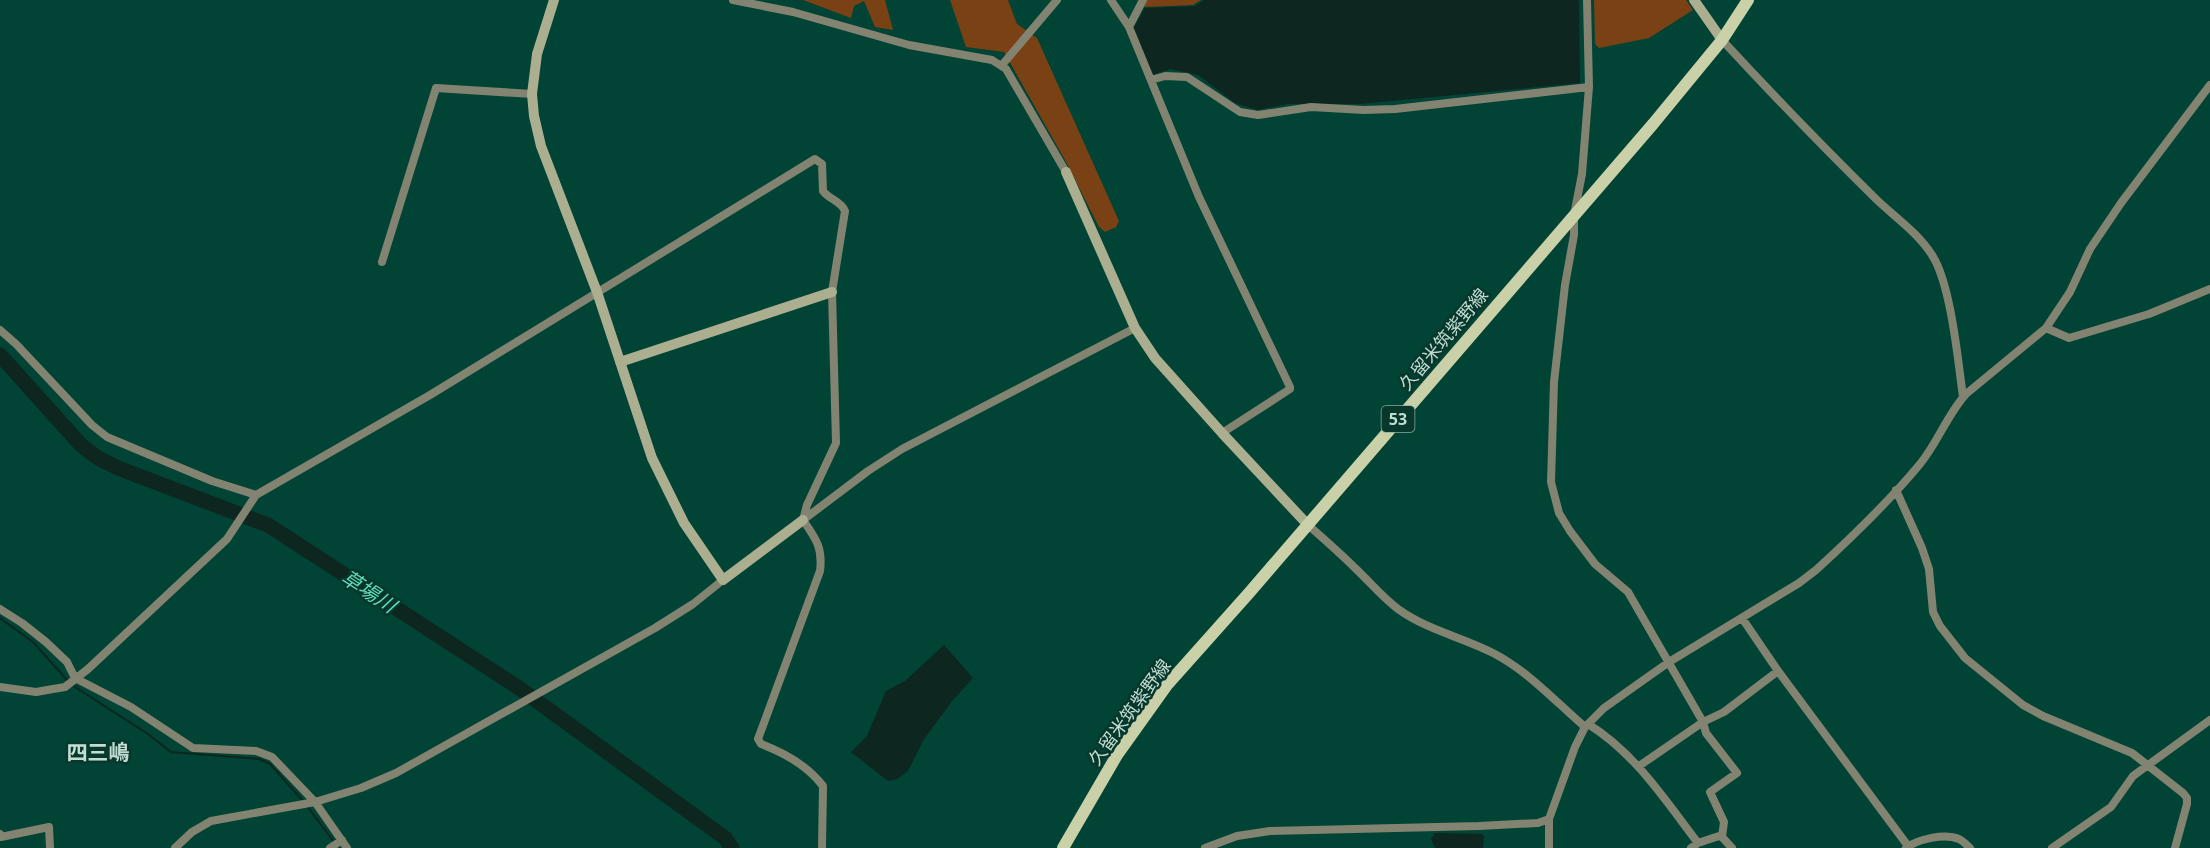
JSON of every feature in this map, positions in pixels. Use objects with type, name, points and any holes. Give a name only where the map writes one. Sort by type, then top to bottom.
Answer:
[{"type":"main road","name":"久留米筑紫野線","points":[[1064,848],[1118,755],[1167,685],[1308,525],[1574,215],[1722,39],[1748,0]]},
{"type":"street","points":[[554,0],[537,54],[532,94],[541,146],[597,292],[652,458],[684,523],[723,580]]},
{"type":"street","points":[[733,0],[793,12],[909,45],[992,60],[1002,65],[1016,84],[1066,172],[1135,328],[1170,376],[1222,433],[1308,525],[1356,568],[1378,593],[1398,609],[1423,624],[1493,653],[1530,679],[1587,725],[1607,735],[1639,766],[1694,845],[1722,837]]},
{"type":"street","points":[[1002,65],[1057,0]]},
{"type":"street","points":[[1111,0],[1129,27],[1199,197],[1290,387],[1222,433]]},
{"type":"street","points":[[1129,27],[1143,0]]},
{"type":"street","points":[[1587,0],[1589,87],[1582,174],[1574,215],[1574,235],[1565,285],[1554,382],[1551,474],[1554,499],[1564,522],[1594,564],[1628,592],[1704,722],[1706,733],[1737,773],[1710,792],[1724,822],[1722,837],[1732,848]]},
{"type":"street","points":[[1694,0],[1722,39],[1773,95],[1878,201],[1919,237],[1933,256],[1946,297],[1963,397]]},
{"type":"street","points":[[1151,80],[1165,76],[1187,77],[1240,112],[1258,115],[1311,107],[1364,110],[1395,108],[1589,87]]},
{"type":"street","points":[[1549,848],[1549,819],[1575,747],[1587,725],[1604,708],[1670,662],[1816,570],[1896,490],[1935,444],[1945,423],[1963,397],[2046,328],[2070,292],[2090,249],[2121,203],[2210,85]]},
{"type":"street","points":[[382,262],[436,88],[532,94]]},
{"type":"street","points":[[1,689],[36,692],[65,687],[88,669],[227,539],[256,495],[430,395],[816,159],[822,164],[823,190],[830,198],[841,203],[845,211],[832,292],[836,443],[807,505],[803,520],[818,544],[822,557],[820,572],[759,739],[761,744],[788,754],[817,778],[823,786],[822,848]]},
{"type":"street","points":[[2046,328],[2069,338],[2099,331],[2210,289]]},
{"type":"street","points":[[620,362],[832,292]]},
{"type":"street","points":[[175,848],[192,832],[211,821],[315,802],[362,788],[396,773],[655,628],[693,604],[868,471],[902,449],[1135,328]]},
{"type":"street","points":[[0,330],[92,425],[107,437],[212,481],[256,495]]},
{"type":"street","points":[[1896,490],[1929,569],[1933,612],[1940,626],[1965,658],[2023,705],[2043,716],[2132,753],[2187,798],[2175,848]]},
{"type":"street","points":[[0,609],[46,642],[67,662],[75,678],[131,707],[193,748],[256,751],[272,757],[315,802],[347,848]]},
{"type":"street","points":[[1742,618],[1907,847],[1931,839],[1953,837],[1961,839],[1971,848]]},
{"type":"street","points":[[1639,766],[1704,722],[1724,712],[1778,671]]},
{"type":"street","points":[[2052,848],[2111,807],[2133,776],[2210,720]]},
{"type":"street","points":[[1205,848],[1237,836],[1270,831],[1479,826],[1538,823],[1549,819]]},
{"type":"street","points":[[0,834],[1,837],[49,826],[50,848]]},
{"type":"street","points":[[330,848],[342,840]]},
{"type":"shaded area","points":[[803,0],[885,0],[893,30],[875,27],[864,1],[854,6],[851,18]]},
{"type":"shaded area","points":[[950,0],[1008,0],[1017,24],[1037,38],[1119,221],[1116,227],[1105,232],[1099,227],[1065,160],[1004,52],[966,47]]},
{"type":"shaded area","points":[[1146,0],[1201,0],[1193,5],[1146,7],[1143,6]]},
{"type":"shaded area","points":[[1594,0],[1686,0],[1693,10],[1649,38],[1599,48],[1595,44]]},
{"type":"water","points":[[1204,0],[1579,0],[1580,83],[1359,104],[1288,104],[1257,110],[1235,103],[1198,75],[1170,69],[1152,75],[1133,29],[1145,8],[1195,6]]},
{"type":"water","points":[[944,645],[973,678],[953,700],[924,739],[908,771],[897,779],[888,781],[851,752],[867,736],[886,691],[905,681]]},
{"type":"water","points":[[1435,833],[1482,834],[1484,836],[1483,848],[1435,848],[1431,839]]},
{"type":"waterway","name":"草場川","points":[[0,355],[81,445],[98,458],[118,468],[268,525],[519,688],[725,838],[732,848]]},
{"type":"waterway","points":[[0,618],[33,642],[68,681]]},
{"type":"waterway","points":[[72,685],[148,734],[171,752],[259,759],[270,764],[303,801]]},
{"type":"waterway","points":[[307,806],[334,842]]},
{"type":"district","name":"四三嶋","points":[[98,752]]}]
